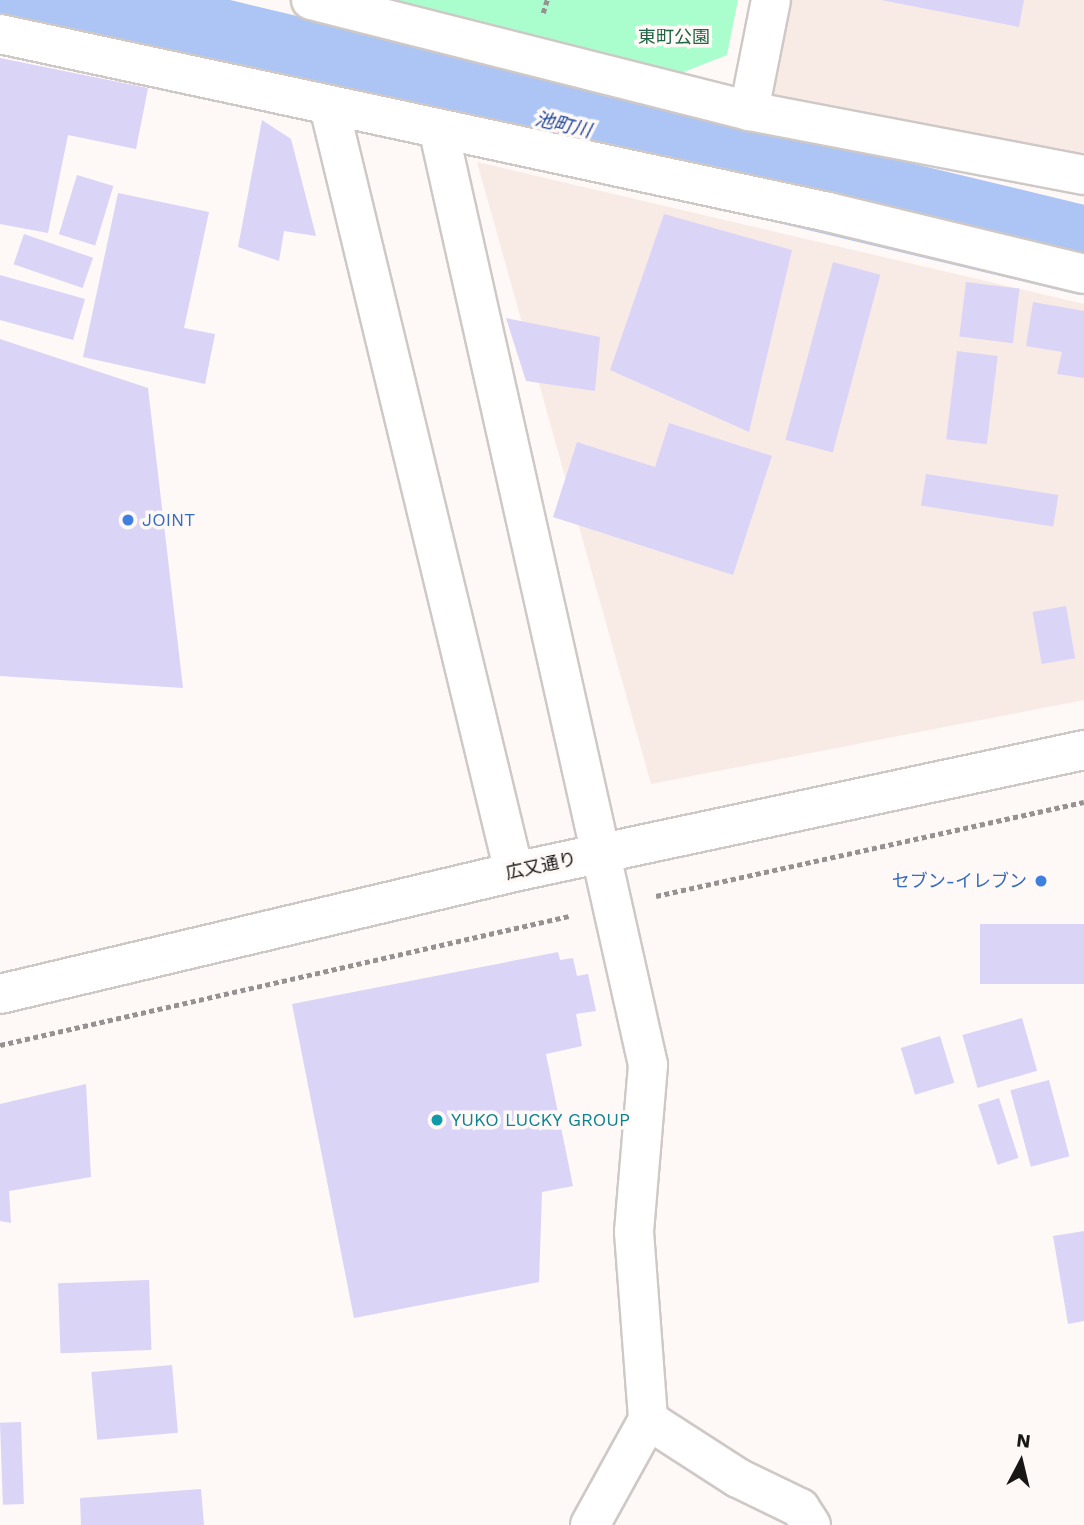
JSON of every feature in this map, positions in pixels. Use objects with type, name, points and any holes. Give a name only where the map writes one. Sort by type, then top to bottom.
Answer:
[{"type":"street","points":[[311,0],[750,111],[1084,174]]},
{"type":"street","points":[[750,111],[771,0]]},
{"type":"street","points":[[0,34],[439,132],[828,212],[1084,274]]},
{"type":"street","points":[[328,106],[514,872]]},
{"type":"street","points":[[439,132],[600,853],[615,905],[648,1065],[634,1231],[648,1420],[590,1525]]},
{"type":"street","name":"広又通り","points":[[0,993],[514,872],[1084,750]]},
{"type":"street","points":[[648,1420],[738,1478],[800,1508],[811,1525]]},
{"type":"path","points":[[0,1045],[1084,802]]},
{"type":"shaded area","points":[[790,0],[1084,0],[1084,168],[771,100]]},
{"type":"shaded area","points":[[477,162],[1084,304],[1084,700],[651,784]]},
{"type":"green space","name":"東町公園","points":[[369,0],[738,0],[727,55],[676,75]]},
{"type":"building","points":[[881,0],[1024,0],[1019,27]]},
{"type":"building","points":[[0,58],[148,88],[136,149],[68,135],[48,233],[0,224]]},
{"type":"building","points":[[262,120],[291,139],[316,236],[284,231],[279,261],[238,247]]},
{"type":"building","points":[[77,175],[113,186],[95,245],[59,234]]},
{"type":"building","points":[[118,193],[209,212],[184,328],[215,334],[205,384],[83,357]]},
{"type":"building","points":[[664,214],[792,250],[749,432],[610,370]]},
{"type":"building","points":[[24,234],[93,258],[83,288],[14,264]]},
{"type":"building","points":[[833,262],[880,275],[833,452],[785,440]]},
{"type":"building","points":[[0,275],[85,299],[73,340],[0,320]]},
{"type":"building","points":[[966,282],[1020,289],[1013,343],[959,337]]},
{"type":"building","points":[[1033,302],[1084,311],[1084,378],[1057,374],[1062,352],[1026,346]]},
{"type":"building","points":[[506,318],[600,337],[595,391],[526,381]]},
{"type":"building","points":[[0,339],[148,388],[183,688],[0,676]]},
{"type":"building","points":[[957,351],[998,356],[987,444],[946,439]]},
{"type":"building","points":[[669,423],[772,456],[733,575],[553,517],[577,442],[655,467]]},
{"type":"building","points":[[926,474],[1058,495],[1053,527],[921,506]]},
{"type":"building","points":[[1066,606],[1075,658],[1042,664],[1033,612]]},
{"type":"building","points":[[980,924],[1084,924],[1084,984],[980,984]]},
{"type":"building","name":"YUKO LUCKY GROUP","points":[[558,952],[560,960],[573,958],[577,976],[588,974],[596,1011],[576,1014],[582,1046],[546,1054],[573,1186],[542,1192],[539,1282],[354,1318],[292,1004]]},
{"type":"building","points":[[1022,1018],[1037,1071],[978,1088],[962,1035]]},
{"type":"building","points":[[940,1036],[954,1083],[915,1095],[901,1048]]},
{"type":"building","points":[[1049,1080],[1069,1156],[1031,1167],[1010,1090]]},
{"type":"building","points":[[86,1084],[91,1177],[9,1191],[11,1223],[0,1221],[0,1104]]},
{"type":"building","points":[[999,1098],[1018,1158],[998,1165],[978,1105]]},
{"type":"building","points":[[1084,1231],[1084,1321],[1068,1324],[1053,1236]]},
{"type":"building","points":[[149,1280],[151,1350],[60,1353],[58,1283]]},
{"type":"building","points":[[172,1365],[178,1433],[97,1440],[91,1372]]},
{"type":"building","points":[[21,1422],[24,1504],[3,1505],[0,1423]]},
{"type":"building","points":[[201,1489],[204,1525],[81,1525],[80,1498]]},
{"type":"waterway","name":"池町川","points":[[41,0],[1084,250]]},
{"type":"place","name":"JOINT","points":[[128,520]]},
{"type":"place","name":"セブン-イレブン","points":[[1041,881]]},
{"type":"place","name":"YUKO LUCKY GROUP","points":[[437,1120]]}]
